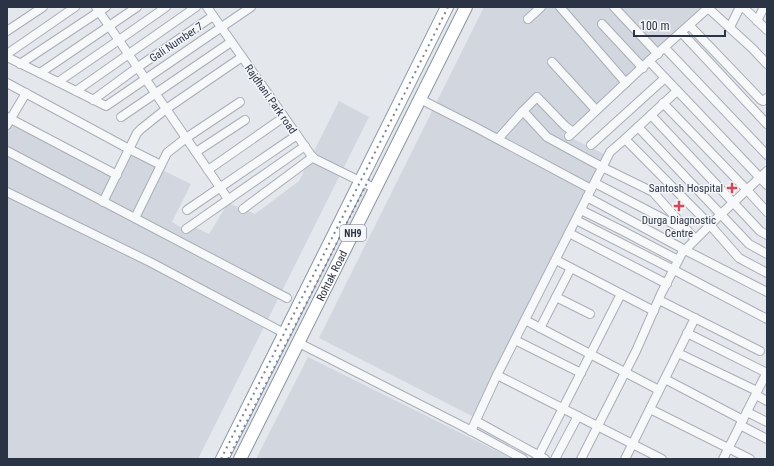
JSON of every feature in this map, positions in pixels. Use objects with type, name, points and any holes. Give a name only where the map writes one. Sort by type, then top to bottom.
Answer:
[{"type":"highway","name":"Rohtak Road","points":[[222,459],[447,7]]},
{"type":"highway","name":"Rohtak Road","points":[[240,459],[466,7]]},
{"type":"street","points":[[7,31],[43,7]]},
{"type":"street","points":[[7,54],[75,7]]},
{"type":"street","points":[[40,73],[137,7]]},
{"type":"street","points":[[58,82],[166,7]]},
{"type":"street","points":[[76,91],[196,7]]},
{"type":"street","name":"Rajdhani Park road","points":[[207,7],[312,157],[315,160],[376,189]]},
{"type":"street","points":[[7,58],[106,106],[251,7]]},
{"type":"street","points":[[528,19],[541,7]]},
{"type":"street","points":[[560,7],[626,83]]},
{"type":"street","points":[[614,7],[658,54]]},
{"type":"street","points":[[730,27],[740,7]]},
{"type":"street","points":[[743,7],[767,30]]},
{"type":"street","points":[[757,21],[764,7]]},
{"type":"street","points":[[498,139],[536,97],[538,97],[571,134],[708,8],[730,27],[767,64]]},
{"type":"street","points":[[20,64],[101,9],[119,40],[228,199]]},
{"type":"street","name":"Gali Number 7","points":[[93,100],[138,67],[213,16]]},
{"type":"street","points":[[602,24],[643,68]]},
{"type":"street","points":[[690,26],[761,100],[763,101],[767,98]]},
{"type":"street","points":[[682,33],[767,124]]},
{"type":"street","points":[[121,117],[231,42]]},
{"type":"street","points":[[665,48],[767,155]]},
{"type":"street","points":[[103,202],[129,149],[141,129],[166,109],[242,57]]},
{"type":"street","points":[[649,61],[767,185]]},
{"type":"street","points":[[552,62],[596,110]]},
{"type":"street","points":[[591,145],[665,78]]},
{"type":"street","points":[[7,83],[161,165]]},
{"type":"street","points":[[471,431],[497,376],[610,152],[677,91]]},
{"type":"street","points":[[26,93],[8,120],[117,175]]},
{"type":"street","points":[[420,99],[593,186],[689,232]]},
{"type":"street","points":[[135,218],[167,153],[186,138],[240,102]]},
{"type":"street","points":[[663,104],[767,212]]},
{"type":"street","points":[[522,111],[547,137],[602,167],[653,192],[695,240]]},
{"type":"street","points":[[651,115],[760,231],[767,235]]},
{"type":"street","points":[[208,170],[284,117]]},
{"type":"street","points":[[196,152],[245,120]]},
{"type":"street","points":[[638,127],[749,244],[767,254]]},
{"type":"street","points":[[187,210],[297,135]]},
{"type":"street","points":[[625,139],[710,225],[740,258],[767,273]]},
{"type":"street","points":[[186,228],[304,146]]},
{"type":"street","points":[[7,150],[287,298]]},
{"type":"street","points":[[243,209],[312,157]]},
{"type":"street","points":[[581,459],[636,351],[682,253],[733,202],[767,171]]},
{"type":"street","points":[[7,192],[150,262],[284,333]]},
{"type":"street","points":[[587,198],[767,292]]},
{"type":"street","points":[[581,210],[678,260]]},
{"type":"street","points":[[576,220],[767,319]]},
{"type":"street","points":[[569,233],[667,284]]},
{"type":"street","points":[[556,260],[654,311]]},
{"type":"street","points":[[540,328],[571,268]]},
{"type":"street","points":[[476,421],[540,458],[590,354],[621,294]]},
{"type":"street","points":[[556,297],[590,314]]},
{"type":"street","points":[[659,300],[760,351]]},
{"type":"street","points":[[624,459],[695,318]]},
{"type":"street","points":[[525,320],[659,390]]},
{"type":"street","points":[[687,333],[767,372],[764,384],[756,393],[723,459]]},
{"type":"street","points":[[515,340],[581,373]]},
{"type":"street","points":[[299,343],[523,459]]},
{"type":"street","points":[[678,353],[756,393],[767,401]]},
{"type":"street","points":[[497,376],[662,459]]},
{"type":"street","points":[[664,379],[742,422],[767,439]]},
{"type":"street","points":[[650,409],[750,459]]},
{"type":"street","points":[[747,412],[767,422]]},
{"type":"street","points":[[555,459],[578,416]]},
{"type":"shaded area","points":[[484,7],[701,7],[703,9],[563,134],[604,154],[476,418],[319,338]]},
{"type":"shaded area","points":[[339,101],[369,117],[198,459],[7,459],[7,120],[117,180],[131,155],[191,184],[172,222],[187,231],[194,227],[209,234],[228,203],[255,214],[299,181]]},
{"type":"shaded area","points":[[308,357],[513,459],[256,459]]},
{"type":"railway","points":[[221,459],[448,7]]},
{"type":"railway","points":[[228,459],[369,179]]},
{"type":"place","name":"Santosh Hospital","points":[[732,188]]},
{"type":"place","name":"Durga Diagnostic Centre","points":[[679,206]]}]
